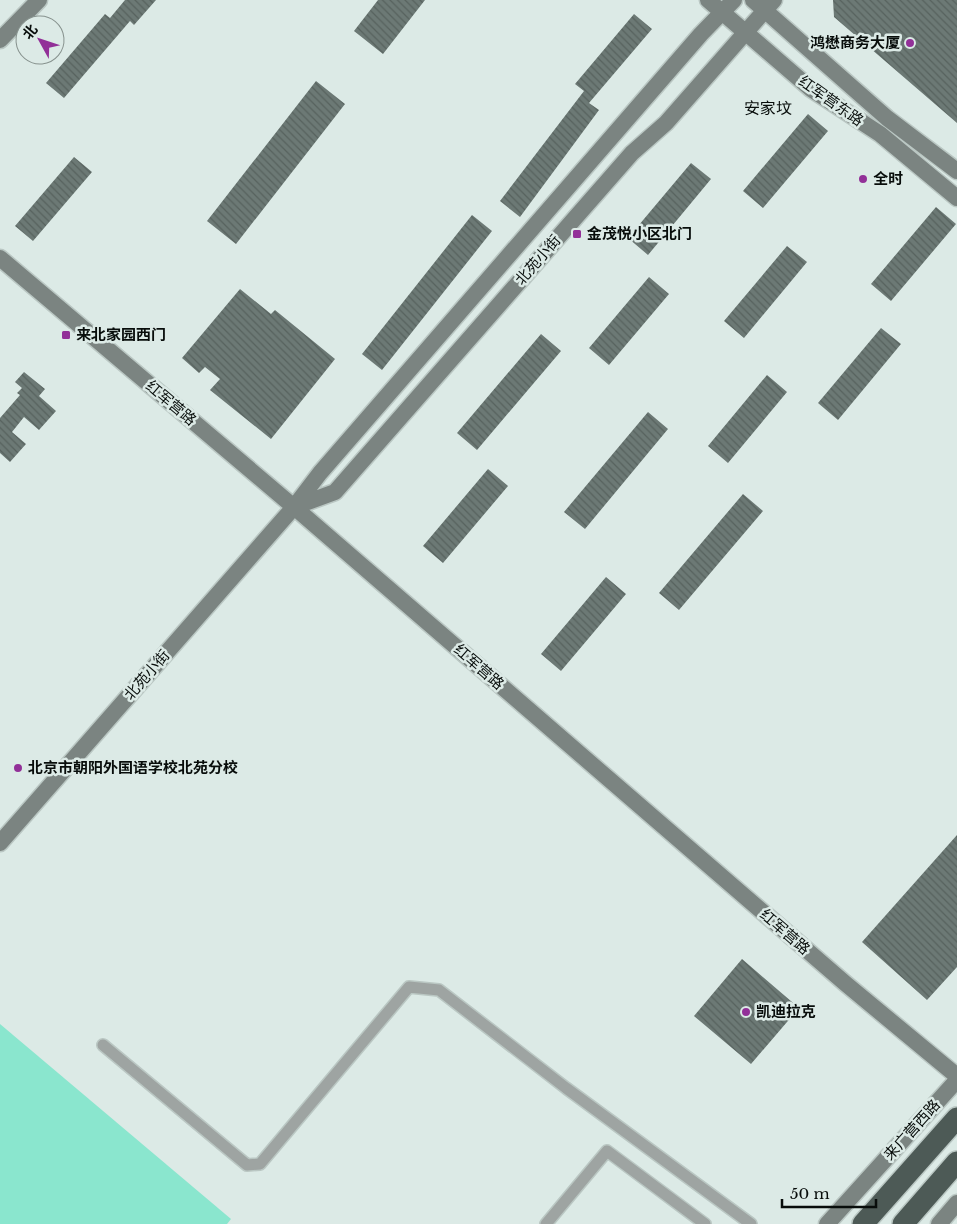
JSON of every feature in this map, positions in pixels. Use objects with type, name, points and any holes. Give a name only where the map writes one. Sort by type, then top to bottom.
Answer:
[{"type":"highway","points":[[863,1224],[957,1118]]},
{"type":"highway","points":[[903,1224],[957,1162]]},
{"type":"street","points":[[0,40],[39,0]]},
{"type":"street","name":"红军营东路","points":[[708,0],[811,89],[880,134],[957,198]]},
{"type":"street","name":"北苑小街","points":[[0,843],[294,507],[320,473],[734,0]]},
{"type":"street","name":"红军营东路","points":[[764,4],[887,118],[957,171]]},
{"type":"street","name":"北苑小街","points":[[294,507],[335,492],[632,153],[666,123],[746,33],[764,4]]},
{"type":"street","name":"红军营路","points":[[0,258],[294,507],[846,984],[957,1076]]},
{"type":"street","points":[[103,1045],[247,1165],[260,1164],[410,987],[439,990],[566,1088],[751,1224]]},
{"type":"street","name":"来广营西路","points":[[827,1224],[957,1080]]},
{"type":"street","points":[[546,1224],[607,1151],[705,1224]]},
{"type":"street","points":[[939,1224],[957,1203]]},
{"type":"green space","points":[[0,1024],[231,1219],[227,1224],[0,1224]]},
{"type":"building","points":[[125,0],[156,0],[134,25],[130,21],[64,98],[46,83],[61,65],[65,65],[65,61],[105,14],[110,18]]},
{"type":"building","points":[[378,0],[425,0],[383,54],[354,31]]},
{"type":"building","name":"鸿懋商务大厦","points":[[833,0],[957,0],[957,123],[834,17]]},
{"type":"building","points":[[634,14],[652,29],[589,103],[599,110],[520,217],[500,201],[584,91],[575,84]]},
{"type":"building","points":[[316,81],[345,104],[236,244],[207,221]]},
{"type":"building","points":[[808,114],[828,131],[763,208],[743,191]]},
{"type":"building","points":[[74,157],[92,172],[33,241],[15,226]]},
{"type":"building","points":[[691,163],[711,179],[648,255],[628,238]]},
{"type":"building","points":[[936,207],[956,224],[891,301],[871,284]]},
{"type":"building","points":[[472,215],[492,231],[382,370],[362,354]]},
{"type":"building","points":[[787,246],[807,262],[744,338],[724,321]]},
{"type":"building","points":[[649,277],[669,294],[609,365],[589,348]]},
{"type":"building","points":[[240,289],[271,314],[275,310],[335,359],[271,439],[210,390],[220,379],[205,367],[199,373],[182,358]]},
{"type":"building","points":[[881,328],[901,344],[838,420],[818,403]]},
{"type":"building","points":[[541,334],[561,351],[477,450],[457,433]]},
{"type":"building","points":[[24,372],[45,389],[39,396],[56,411],[39,430],[24,417],[12,432],[26,444],[10,462],[0,453],[0,418],[20,395],[17,393],[22,388],[15,382]]},
{"type":"building","points":[[767,375],[787,392],[728,463],[708,446]]},
{"type":"building","points":[[648,412],[668,429],[585,529],[564,512]]},
{"type":"building","points":[[488,469],[508,486],[443,563],[423,546]]},
{"type":"building","points":[[743,494],[763,511],[679,610],[659,593]]},
{"type":"building","points":[[606,577],[626,594],[561,671],[541,654]]},
{"type":"building","points":[[957,835],[957,967],[927,1000],[862,942]]},
{"type":"building","name":"凯迪拉克","points":[[742,959],[799,1008],[751,1064],[694,1016]]},
{"type":"place","name":"鸿懋商务大厦","points":[[910,43]]},
{"type":"place","name":"全时","points":[[863,179]]},
{"type":"place","name":"金茂悦小区北门","points":[[577,234]]},
{"type":"place","name":"来北家园西门","points":[[66,335]]},
{"type":"place","name":"北京市朝阳外国语学校北苑分校","points":[[18,768]]},
{"type":"place","name":"凯迪拉克","points":[[746,1012]]},
{"type":"district","name":"安家坟","points":[[768,108]]}]
